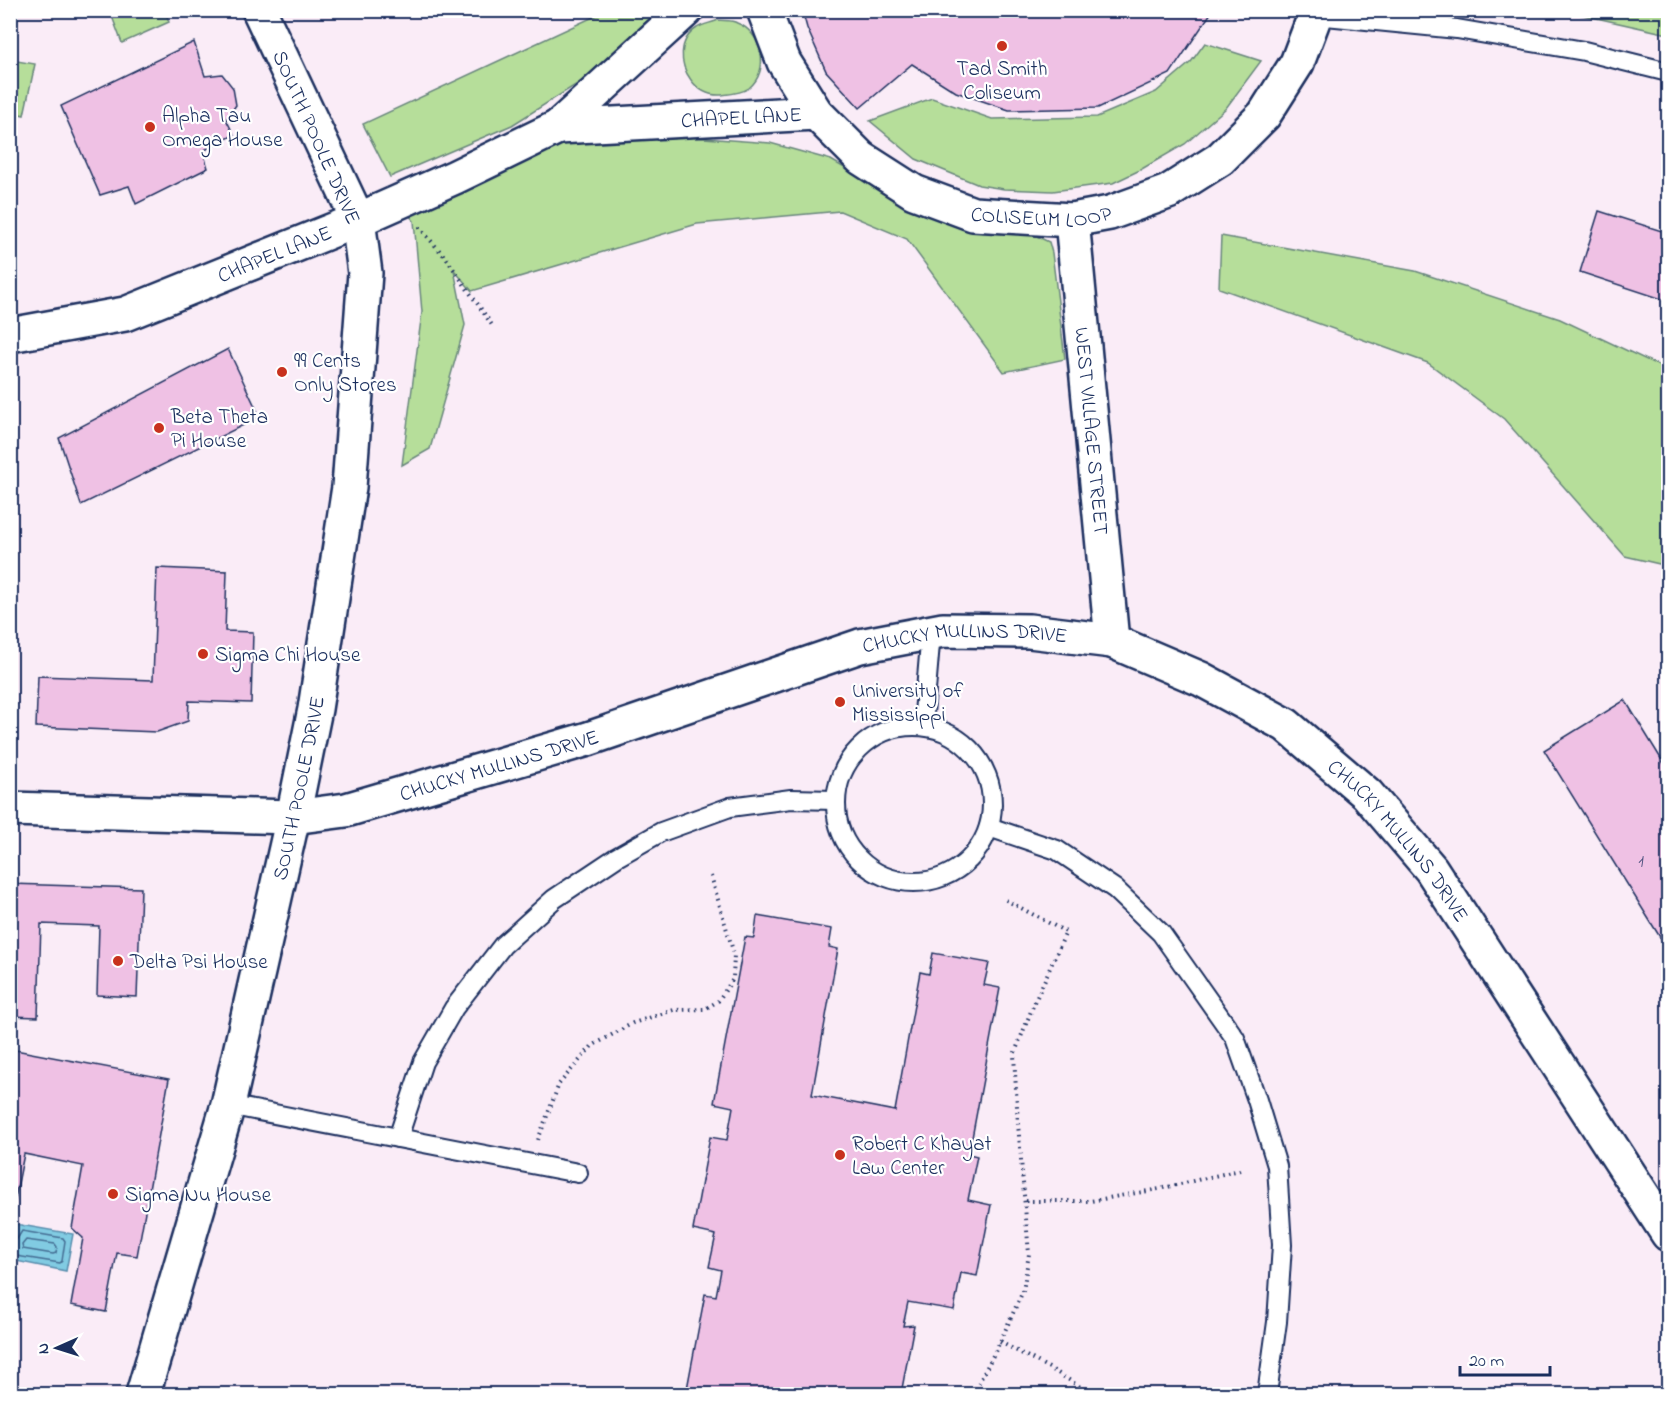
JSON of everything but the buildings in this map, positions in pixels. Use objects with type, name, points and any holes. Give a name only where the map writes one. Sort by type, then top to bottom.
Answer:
[{"type":"street","name":"SOUTH POOLE DRIVE","points":[[143,1395],[228,1106],[315,709],[349,488],[366,273],[358,220],[259,10]]},
{"type":"street","name":"CHAPEL LANE","points":[[10,335],[125,314],[358,220],[455,177],[558,127],[686,10]]},
{"type":"street","name":"COLISEUM LOOP","points":[[764,10],[784,62],[816,113],[861,158],[914,192],[973,214],[1072,220],[1110,213],[1168,192],[1220,159],[1264,115],[1298,63],[1317,13]]},
{"type":"street","name":"CHAPEL LANE","points":[[558,127],[816,113]]},
{"type":"street","name":"WEST VILLAGE STREET","points":[[1072,220],[1112,641]]},
{"type":"street","name":"CHUCKY MULLINS DRIVE","points":[[10,809],[293,817],[346,810],[588,739],[861,646],[942,630],[1029,631],[1112,641],[1201,679],[1286,725],[1366,794],[1431,869],[1668,1234]]},
{"type":"lane","points":[[1317,13],[1457,29],[1584,51],[1668,72]]},
{"type":"lane","points":[[923,725],[931,632]]},
{"type":"lane","points":[[909,724],[923,725],[940,729],[966,745],[985,770],[993,800],[989,827],[972,857],[947,875],[918,883],[888,878],[861,863],[843,838],[835,800],[840,777],[855,751],[880,732],[909,724]]},
{"type":"lane","points":[[398,1138],[423,1062],[454,1008],[503,945],[554,899],[617,857],[661,832],[730,807],[791,799],[835,800]]},
{"type":"lane","points":[[989,827],[1057,850],[1115,889],[1161,933],[1235,1038],[1277,1166],[1282,1245],[1267,1395]]},
{"type":"lane","points":[[228,1106],[578,1173]]},
{"type":"path","points":[[414,221],[446,258],[492,325]]},
{"type":"path","points":[[538,1142],[559,1084],[592,1046],[633,1023],[674,1010],[705,1009],[718,1001],[733,979],[734,954],[711,876]]},
{"type":"path","points":[[973,1395],[1023,1291],[1029,1254],[1014,1055],[1066,932],[1004,899]]},
{"type":"path","points":[[1026,1201],[1091,1201],[1159,1189],[1240,1170]]},
{"type":"path","points":[[1000,1342],[1051,1369],[1092,1395]]},
{"type":"shaded area","name":"University of Mississippi","points":[[11,11],[1668,11],[1668,1394],[11,1394]]},
{"type":"green space","points":[[110,11],[165,11],[169,22],[122,43]]},
{"type":"green space","points":[[606,11],[658,11],[582,81],[512,125],[390,177],[363,124]]},
{"type":"green space","points":[[1565,11],[1668,11],[1668,34]]},
{"type":"green space","points":[[718,20],[733,21],[746,28],[758,43],[761,52],[760,72],[749,88],[743,91],[722,95],[705,92],[694,84],[684,67],[682,53],[686,39],[702,25]]},
{"type":"green space","points":[[1205,43],[1261,61],[1226,108],[1185,144],[1113,183],[1053,191],[1004,189],[979,185],[916,159],[870,121],[932,98],[992,119],[1097,117],[1156,92],[1191,62]]},
{"type":"green space","points":[[11,60],[35,64],[24,115],[11,112]]},
{"type":"green space","points":[[558,127],[770,143],[831,160],[921,213],[984,229],[1030,233],[1049,242],[1065,359],[1004,372],[907,239],[840,211],[697,224],[472,291],[454,270],[465,325],[430,449],[402,465],[422,312],[414,221],[399,202]]},
{"type":"green space","points":[[1221,236],[1415,271],[1560,319],[1668,370],[1668,566],[1625,556],[1504,419],[1428,363],[1219,288]]},
{"type":"water","points":[[15,1224],[73,1234],[66,1271],[11,1260]]},
{"type":"place","name":"Tad Smith Coliseum","points":[[1002,46]]},
{"type":"place","name":"Alpha Tau Omega House","points":[[150,127]]},
{"type":"place","name":"99 Cents Only Stores","points":[[282,372]]},
{"type":"place","name":"Beta Theta Pi House","points":[[159,428]]},
{"type":"place","name":"Sigma Chi House","points":[[203,654]]},
{"type":"place","name":"University of Mississippi","points":[[840,702]]},
{"type":"place","name":"Delta Psi House","points":[[118,961]]},
{"type":"place","name":"Robert C Khayat Law Center","points":[[840,1155]]},
{"type":"place","name":"Sigma Nu House","points":[[113,1194]]}]
